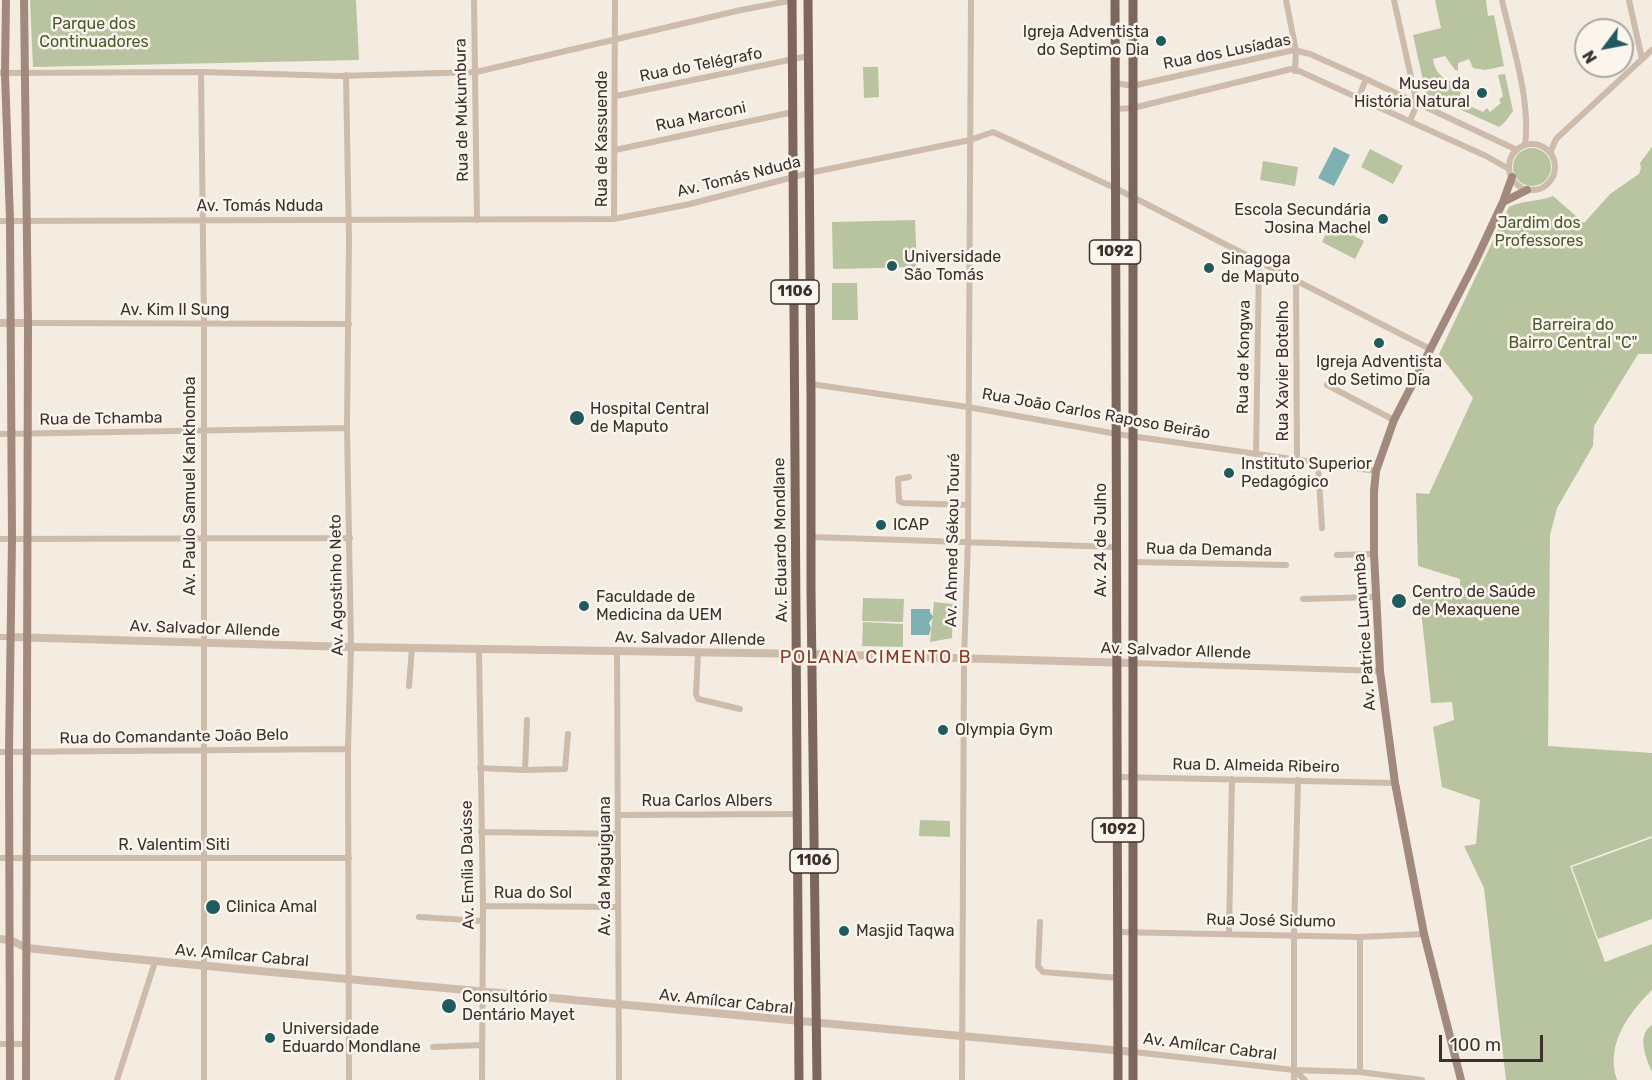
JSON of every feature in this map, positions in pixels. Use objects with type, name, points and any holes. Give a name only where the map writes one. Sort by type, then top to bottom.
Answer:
[{"type":"main road","points":[[6,0],[2,73],[5,221],[11,323],[12,539],[4,752],[4,858],[5,1044],[10,1080]]},
{"type":"main road","points":[[24,0],[28,323],[26,1080]]},
{"type":"main road","name":"Av. Eduardo Mondlane","points":[[793,0],[799,1080]]},
{"type":"main road","name":"Av. Eduardo Mondlane","points":[[808,0],[811,654],[816,1023]]},
{"type":"main road","name":"Av. 24 de Julho","points":[[1115,0],[1118,1080]]},
{"type":"main road","points":[[1132,86],[1133,0]]},
{"type":"main road","name":"Av. 24 de Julho","points":[[1132,86],[1133,1080]]},
{"type":"main road","name":"Av. Patrice Lumumba","points":[[1461,1080],[1424,934],[1395,783],[1380,671],[1374,554],[1376,471],[1394,420],[1503,202],[1510,173]]},
{"type":"main road","points":[[1503,202],[1527,189]]},
{"type":"main road","name":"1106","points":[[816,1023],[817,1080]]},
{"type":"street","name":"Rua de Mukumbura","points":[[474,0],[477,220]]},
{"type":"street","points":[[615,0],[615,40]]},
{"type":"street","points":[[2,73],[201,72],[343,76],[476,72],[793,0]]},
{"type":"street","name":"Av. Ahmed Sékou Touré","points":[[962,1080],[971,0]]},
{"type":"street","points":[[1286,0],[1296,51],[1295,71]]},
{"type":"street","points":[[1394,0],[1417,104],[1406,120]]},
{"type":"street","points":[[1502,0],[1524,98],[1527,129],[1525,145]]},
{"type":"street","points":[[1629,0],[1642,59]]},
{"type":"street","name":"Rua de Kassuende","points":[[614,219],[615,40]]},
{"type":"street","points":[[1539,145],[1550,153],[1555,166],[1552,179],[1541,188],[1521,187],[1510,173],[1511,159],[1517,150],[1525,145],[1539,145],[1556,139],[1652,50]]},
{"type":"street","name":"Rua dos Lusíadas","points":[[1132,86],[1258,56],[1296,51],[1366,79],[1417,104]]},
{"type":"street","name":"Rua do Telégrafo","points":[[616,96],[808,56]]},
{"type":"street","name":"Rua dos Lusíadas","points":[[1116,109],[1133,108],[1291,69],[1486,156],[1510,173]]},
{"type":"street","name":"Av. Paulo Samuel Kankhomba","points":[[201,72],[204,324],[202,642],[204,1080]]},
{"type":"street","name":"Av. Agostinho Neto","points":[[343,76],[346,90],[348,219],[347,428],[351,647],[348,749],[349,1080]]},
{"type":"street","points":[[1358,99],[1366,79]]},
{"type":"street","points":[[1116,83],[1132,86]]},
{"type":"street","points":[[1417,104],[1517,150]]},
{"type":"street","name":"Rua Marconi","points":[[615,150],[793,112]]},
{"type":"street","name":"Av. Tomás Nduda","points":[[5,221],[614,219],[690,204],[794,177],[970,140],[989,132],[999,133],[1115,188],[1430,349]]},
{"type":"street","points":[[1550,153],[1556,139]]},
{"type":"street","name":"Rua de Kongwa","points":[[1256,454],[1259,261]]},
{"type":"street","name":"Rua Xavier Botelho","points":[[1296,280],[1297,461]]},
{"type":"street","name":"Av. Kim II Sung","points":[[0,323],[349,324]]},
{"type":"street","name":"Rua João Carlos Raposo Beirão","points":[[811,384],[968,406],[1117,434],[1376,471]]},
{"type":"street","points":[[1327,385],[1394,420]]},
{"type":"street","name":"Rua de Tchamba","points":[[0,434],[347,428]]},
{"type":"street","points":[[1318,464],[1322,528]]},
{"type":"street","points":[[909,477],[898,479],[899,501],[903,503],[968,505]]},
{"type":"street","points":[[811,537],[1115,547]]},
{"type":"street","points":[[0,539],[350,538]]},
{"type":"street","points":[[1337,555],[1374,554]]},
{"type":"street","name":"Rua da Demanda","points":[[1132,562],[1286,565]]},
{"type":"street","points":[[1304,599],[1376,597]]},
{"type":"street","name":"Av. Salvador Allende","points":[[0,637],[351,647],[811,654],[1380,671]]},
{"type":"street","points":[[409,686],[412,648]]},
{"type":"street","name":"Av. Emília Daússe","points":[[479,649],[483,906],[482,1080]]},
{"type":"street","name":"Av. da Maguiguana","points":[[617,651],[619,1080]]},
{"type":"street","points":[[698,653],[696,694],[698,699],[740,709]]},
{"type":"street","points":[[525,770],[527,720]]},
{"type":"street","points":[[480,768],[565,769],[568,734]]},
{"type":"street","name":"Rua do Comandante João Belo","points":[[4,752],[348,749]]},
{"type":"street","name":"Rua D. Almeida Ribeiro","points":[[1117,777],[1395,783]]},
{"type":"street","points":[[1229,933],[1232,779]]},
{"type":"street","points":[[1294,1080],[1294,934],[1298,780]]},
{"type":"street","name":"Rua Carlos Albers","points":[[618,815],[797,814]]},
{"type":"street","points":[[481,832],[618,834]]},
{"type":"street","name":"R. Valentim Siti","points":[[4,858],[349,858]]},
{"type":"street","name":"Rua do Sol","points":[[483,906],[618,907]]},
{"type":"street","points":[[419,917],[483,921]]},
{"type":"street","points":[[1040,922],[1038,966],[1040,970],[1119,978]]},
{"type":"street","name":"Rua José Sidumo","points":[[1118,932],[1359,937],[1424,934]]},
{"type":"street","points":[[1359,937],[1360,1072]]},
{"type":"street","name":"Av. Amílcar Cabral","points":[[5,940],[27,948],[155,962],[619,1004],[798,1023],[1118,1050],[1294,1070],[1360,1072],[1422,1080]]},
{"type":"street","points":[[117,1080],[155,962]]},
{"type":"street","points":[[5,1044],[25,1044]]},
{"type":"street","points":[[433,1047],[483,1045]]},
{"type":"street","points":[[1294,1070],[1305,1080]]},
{"type":"green space","name":"Parque dos Continuadores","points":[[30,0],[356,0],[359,60],[33,67]]},
{"type":"green space","points":[[1435,0],[1486,0],[1488,16],[1494,15],[1504,66],[1485,70],[1473,68],[1469,59],[1458,63],[1458,71],[1445,56],[1433,59],[1435,68],[1443,77],[1455,84],[1457,80],[1464,83],[1458,101],[1483,112],[1487,108],[1490,112],[1501,103],[1499,100],[1503,96],[1498,75],[1505,74],[1513,111],[1499,127],[1426,94],[1413,35],[1441,28]]},
{"type":"green space","points":[[863,67],[878,67],[879,97],[864,98]]},
{"type":"green space","name":"Barreira do Bairro Central \"C\"","points":[[1652,147],[1652,354],[1638,354],[1594,426],[1593,446],[1557,508],[1550,535],[1548,746],[1652,753],[1652,836],[1570,866],[1605,962],[1652,944],[1652,990],[1627,1020],[1616,1042],[1614,1067],[1617,1080],[1506,1080],[1484,888],[1464,846],[1476,844],[1480,800],[1442,787],[1433,727],[1454,720],[1452,702],[1431,703],[1419,591],[1460,596],[1460,579],[1418,566],[1416,493],[1429,494],[1473,398],[1439,354],[1509,207],[1553,196],[1584,223],[1610,194],[1639,174],[1640,163]]},
{"type":"green space","points":[[1532,148],[1539,149],[1545,154],[1550,160],[1550,174],[1545,180],[1539,185],[1532,186],[1525,185],[1519,180],[1514,174],[1513,167],[1514,160],[1519,154],[1525,149]]},
{"type":"green space","points":[[1370,149],[1403,166],[1393,184],[1361,167]]},
{"type":"green space","points":[[1263,161],[1298,167],[1295,186],[1260,180]]},
{"type":"green space","points":[[915,220],[917,267],[833,269],[832,222]]},
{"type":"green space","points":[[1331,224],[1364,241],[1355,259],[1322,242]]},
{"type":"green space","points":[[832,283],[857,283],[858,320],[832,320]]},
{"type":"green space","points":[[863,598],[904,599],[903,622],[862,621]]},
{"type":"green space","points":[[934,602],[953,604],[952,638],[930,642]]},
{"type":"green space","points":[[863,622],[903,624],[903,647],[862,646]]},
{"type":"green space","points":[[920,820],[950,821],[950,837],[919,836]]},
{"type":"green space","points":[[1652,838],[1652,919],[1598,939],[1572,867]]},
{"type":"green space","points":[[1652,1025],[1652,1072],[1643,1041],[1647,1029]]},
{"type":"water","points":[[1334,147],[1350,155],[1334,186],[1318,178]]},
{"type":"water","points":[[911,609],[930,609],[933,617],[929,623],[931,628],[929,635],[911,635]]},
{"type":"place","name":"Igreja Adventista do Septimo Dia","points":[[1161,41]]},
{"type":"place","name":"Museu da História Natural","points":[[1482,93]]},
{"type":"place","name":"Escola Secundária Josina Machel","points":[[1383,219]]},
{"type":"place","name":"Universidade São Tomás","points":[[892,266]]},
{"type":"place","name":"Sinagoga de Maputo","points":[[1209,268]]},
{"type":"place","name":"Igreja Adventista do Setimo Día","points":[[1379,343]]},
{"type":"place","name":"Hospital Central de Maputo","points":[[577,418]]},
{"type":"place","name":"Instituto Superior Pedagógico","points":[[1229,473]]},
{"type":"place","name":"ICAP","points":[[881,525]]},
{"type":"place","name":"Centro de Saúde de Mexaquene","points":[[1399,601]]},
{"type":"place","name":"Faculdade de Medicina da UEM","points":[[584,606]]},
{"type":"place","name":"Olympia Gym","points":[[943,730]]},
{"type":"place","name":"Clinica Amal","points":[[213,907]]},
{"type":"place","name":"Masjid Taqwa","points":[[844,931]]},
{"type":"place","name":"Consultório Dentário Mayet","points":[[449,1006]]},
{"type":"place","name":"Universidade Eduardo Mondlane","points":[[270,1038]]},
{"type":"district","name":"POLANA CIMENTO B","points":[[876,658]]},
{"type":"park label","name":"Jardim dos Professores","points":[[1539,232]]}]
